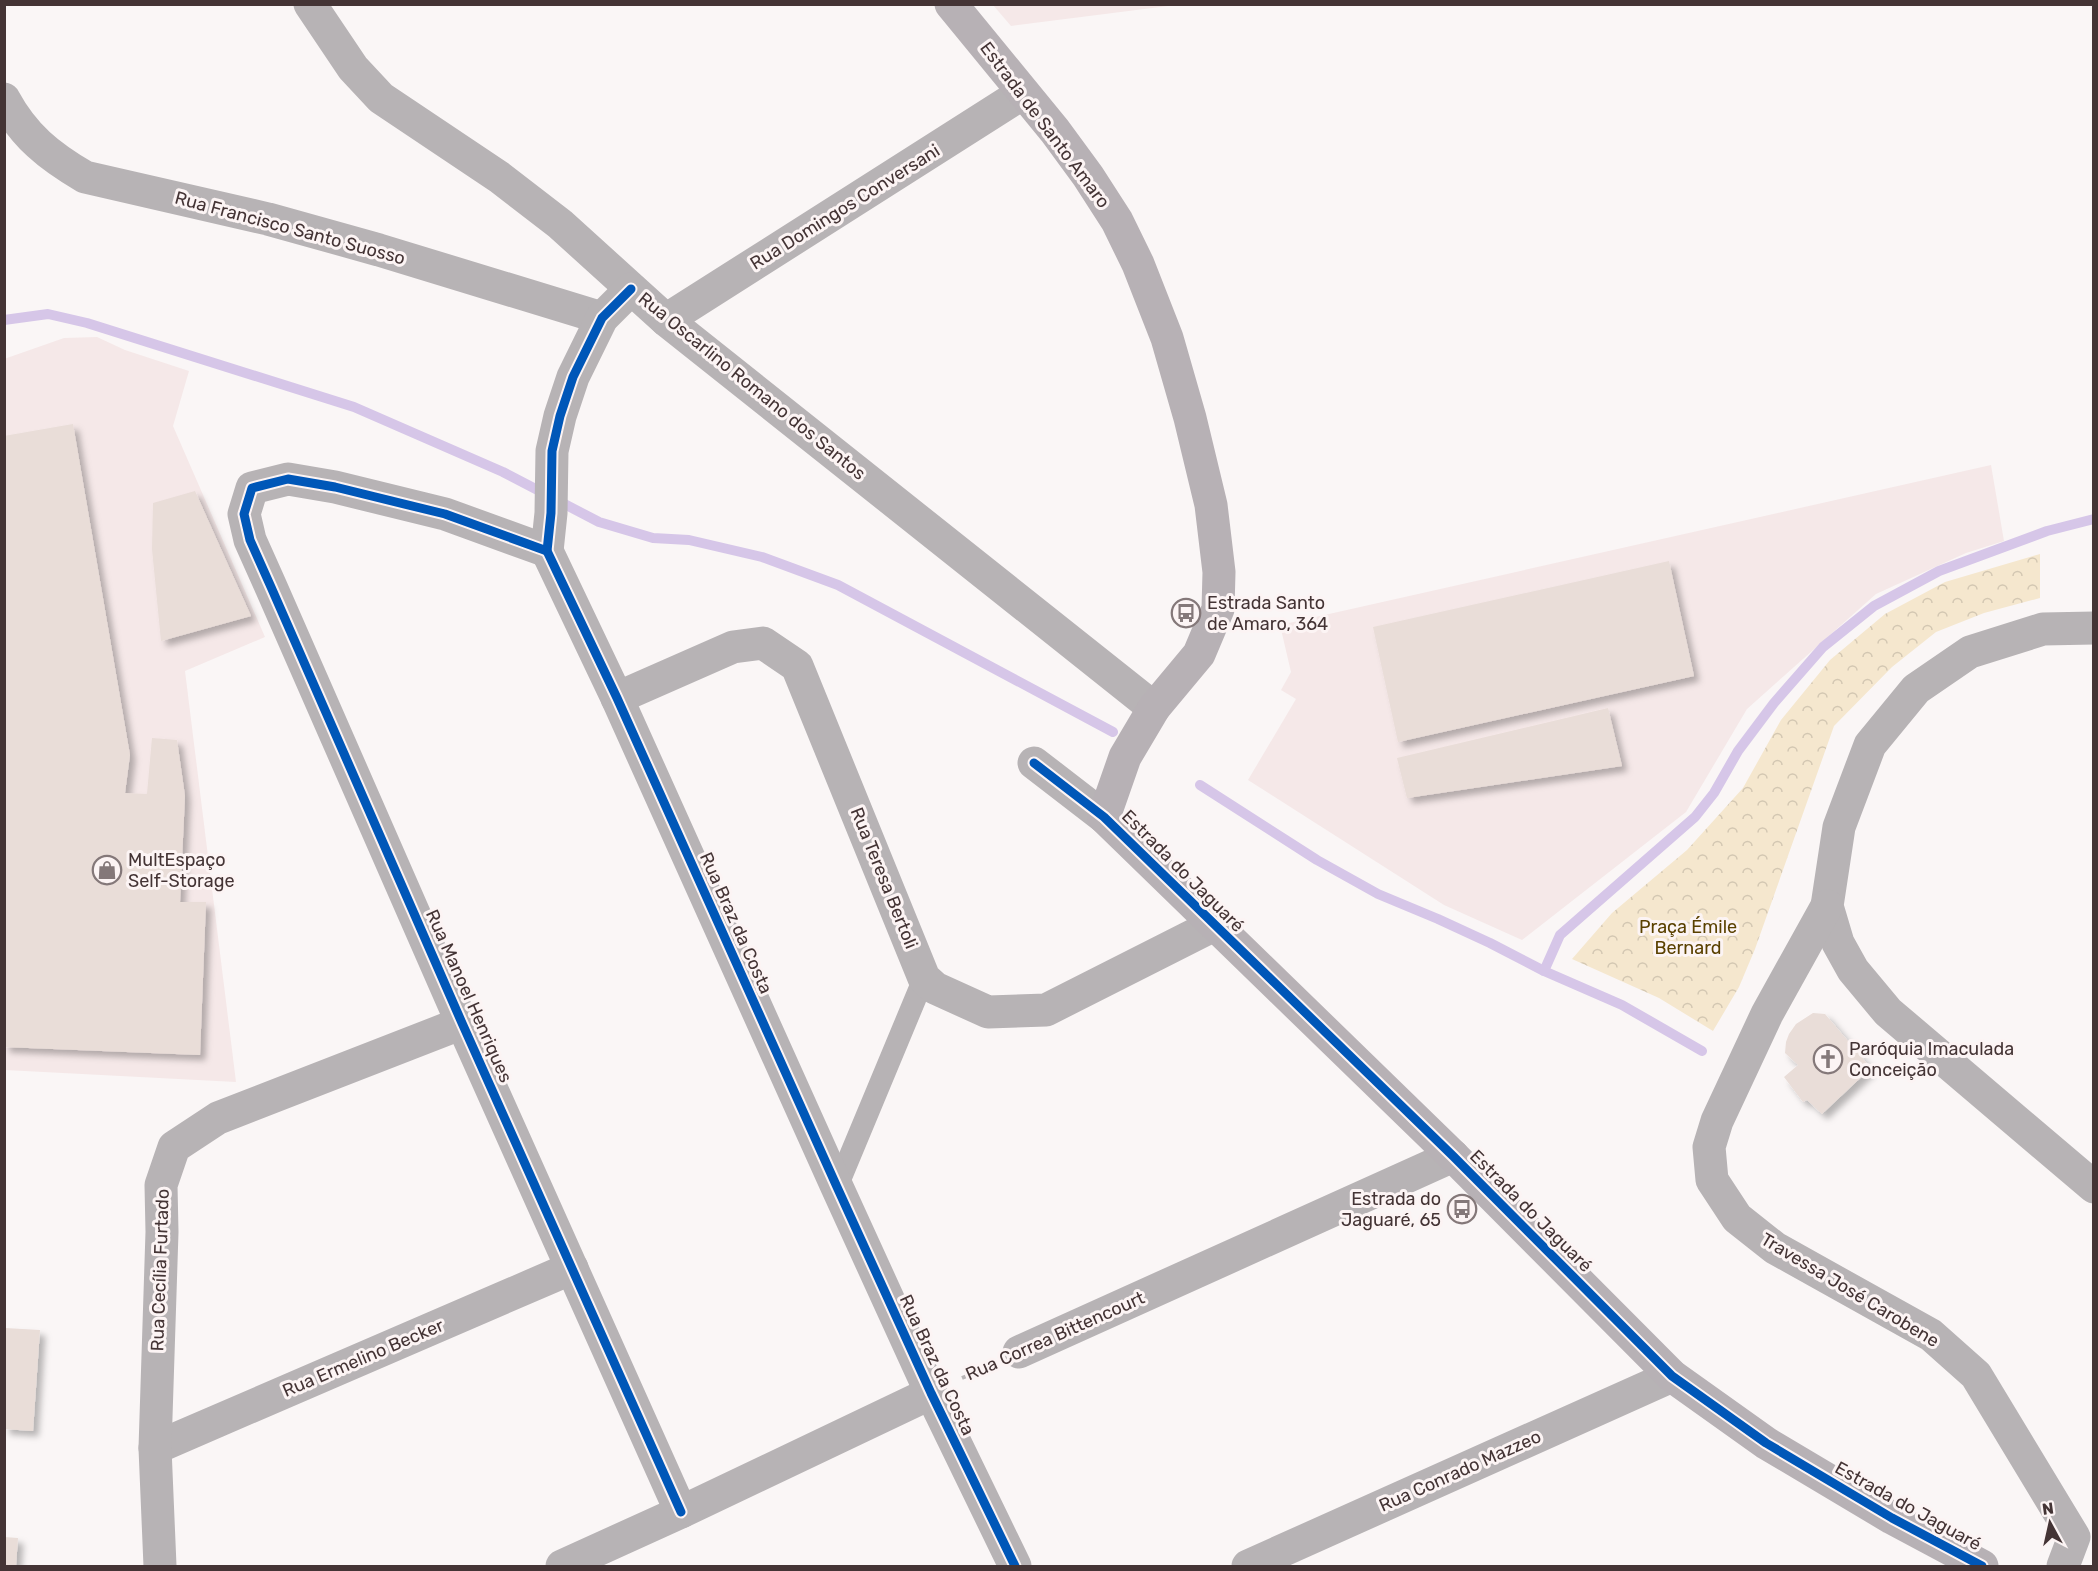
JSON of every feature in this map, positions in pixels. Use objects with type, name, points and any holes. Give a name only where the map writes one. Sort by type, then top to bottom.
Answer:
[{"type":"street","name":"Rua Oscarlino Romano dos Santos","points":[[310,4],[353,68],[381,98],[499,177],[560,224],[666,320],[1154,708]]},
{"type":"street","name":"Estrada de Santo Amaro","points":[[951,4],[1055,131],[1117,221],[1138,264],[1167,338],[1190,418],[1211,505],[1219,572],[1218,609],[1199,654],[1154,708],[1125,757],[1104,817]]},
{"type":"street","name":"Rua Domingos Conversani","points":[[666,320],[1023,93]]},
{"type":"street","name":"Rua Francisco Santo Suosso","points":[[4,99],[15,118],[37,144],[86,177],[268,219],[602,318]]},
{"type":"street","points":[[547,551],[551,513],[552,451],[563,406],[573,377],[602,318],[632,289]]},
{"type":"street","name":"Rua Manoel Henriques","points":[[547,551],[445,514],[335,487],[288,479],[252,488],[244,514],[250,540],[462,1023],[681,1512]]},
{"type":"street","name":"Rua Braz da Costa","points":[[547,551],[617,698],[931,1393],[1015,1566]]},
{"type":"street","points":[[2094,628],[2043,628],[1970,652],[1916,690],[1870,745],[1839,827],[1827,906],[1838,943],[1853,970],[1888,1012],[2094,1187]]},
{"type":"street","name":"Rua Teresa Bertoli","points":[[617,698],[733,647],[763,643],[797,666],[924,978]]},
{"type":"street","points":[[1034,763],[1104,817]]},
{"type":"street","name":"Estrada do Jaguaré","points":[[1104,817],[1453,1156],[1672,1376],[1766,1443],[1892,1518],[1980,1566]]},
{"type":"street","name":"Travessa José Carobene","points":[[1827,906],[1767,1014],[1717,1121],[1709,1147],[1712,1180],[1737,1218],[1775,1248],[1931,1335],[1976,1375],[2074,1537],[2063,1566]]},
{"type":"street","points":[[924,978],[934,988],[988,1011],[1046,1010],[1214,925]]},
{"type":"street","name":"Rua Cecília Furtado","points":[[160,1566],[155,1449],[162,1232],[161,1185],[174,1147],[218,1118],[462,1023]]},
{"type":"street","name":"Rua Correa Bittencourt","points":[[1019,1352],[1453,1156]]},
{"type":"street","name":"Rua Ermelino Becker","points":[[155,1449],[572,1268]]},
{"type":"street","name":"Rua Conrado Mazzeo","points":[[1248,1566],[1672,1376]]},
{"type":"street","points":[[562,1566],[931,1393]]},
{"type":"lane","points":[[837,1187],[924,978]]},
{"type":"shaded area","points":[[993,5],[1176,5],[1011,26]]},
{"type":"shaded area","name":"MultEspaço Self-Storage","points":[[97,337],[125,350],[189,371],[173,426],[265,637],[185,671],[236,1082],[5,1070],[4,359],[64,338]]},
{"type":"shaded area","points":[[1991,465],[2004,541],[1966,553],[1876,594],[1747,709],[1686,812],[1522,940],[1444,905],[1248,780],[1296,699],[1281,690],[1291,672],[1280,625]]},
{"type":"green space","name":"Praça Émile Bernard","points":[[2040,554],[2040,598],[1984,613],[1936,632],[1892,667],[1834,726],[1755,949],[1739,987],[1713,1031],[1659,998],[1572,959],[1612,913],[1687,850],[1743,788],[1781,720],[1830,660],[1885,614],[1945,582]]},
{"type":"building","points":[[73,424],[130,755],[125,793],[147,794],[152,738],[177,740],[185,796],[180,902],[206,902],[200,1055],[4,1047],[4,436]]},
{"type":"building","points":[[195,491],[251,616],[161,641],[152,549],[153,503]]},
{"type":"building","points":[[1669,561],[1694,676],[1398,742],[1373,627]]},
{"type":"building","points":[[1608,708],[1622,766],[1407,798],[1397,758]]},
{"type":"building","name":"Paróquia Imaculada Conceição","points":[[1813,1013],[1825,1014],[1871,1068],[1822,1114],[1807,1100],[1803,1102],[1784,1077],[1798,1065],[1785,1053],[1789,1034],[1796,1024]]},
{"type":"building","points":[[5,1328],[40,1330],[33,1431],[4,1429]]},
{"type":"building","points":[[4,1537],[18,1538],[16,1566],[4,1566]]},
{"type":"waterway","points":[[4,320],[48,314],[87,323],[354,407],[503,472],[599,522],[653,538],[689,540],[762,557],[838,585],[1113,732]]},
{"type":"waterway","points":[[1544,971],[1560,935],[1695,817],[1714,793],[1738,751],[1774,703],[1823,647],[1874,606],[1939,571],[2047,531],[2094,519]]},
{"type":"waterway","points":[[1200,785],[1317,860],[1378,894],[1438,919],[1544,971],[1622,1005],[1702,1051]]},
{"type":"cycle path","points":[[631,289],[602,318],[573,377],[560,416],[552,451],[551,513],[547,551],[617,698],[931,1393],[1015,1566]]},
{"type":"cycle path","points":[[547,551],[445,514],[335,487],[288,479],[252,488],[244,514],[250,540],[462,1023],[681,1512]]},
{"type":"cycle path","points":[[1034,763],[1104,817],[1453,1156],[1672,1376],[1766,1443],[1892,1518],[1982,1566]]},
{"type":"place","name":"Estrada Santo de Amaro, 364","points":[[1186,613]]},
{"type":"place","name":"MultEspaço Self-Storage","points":[[107,870]]},
{"type":"place","name":"Paróquia Imaculada Conceição","points":[[1828,1059]]},
{"type":"place","name":"Estrada do Jaguaré, 65","points":[[1462,1209]]}]
